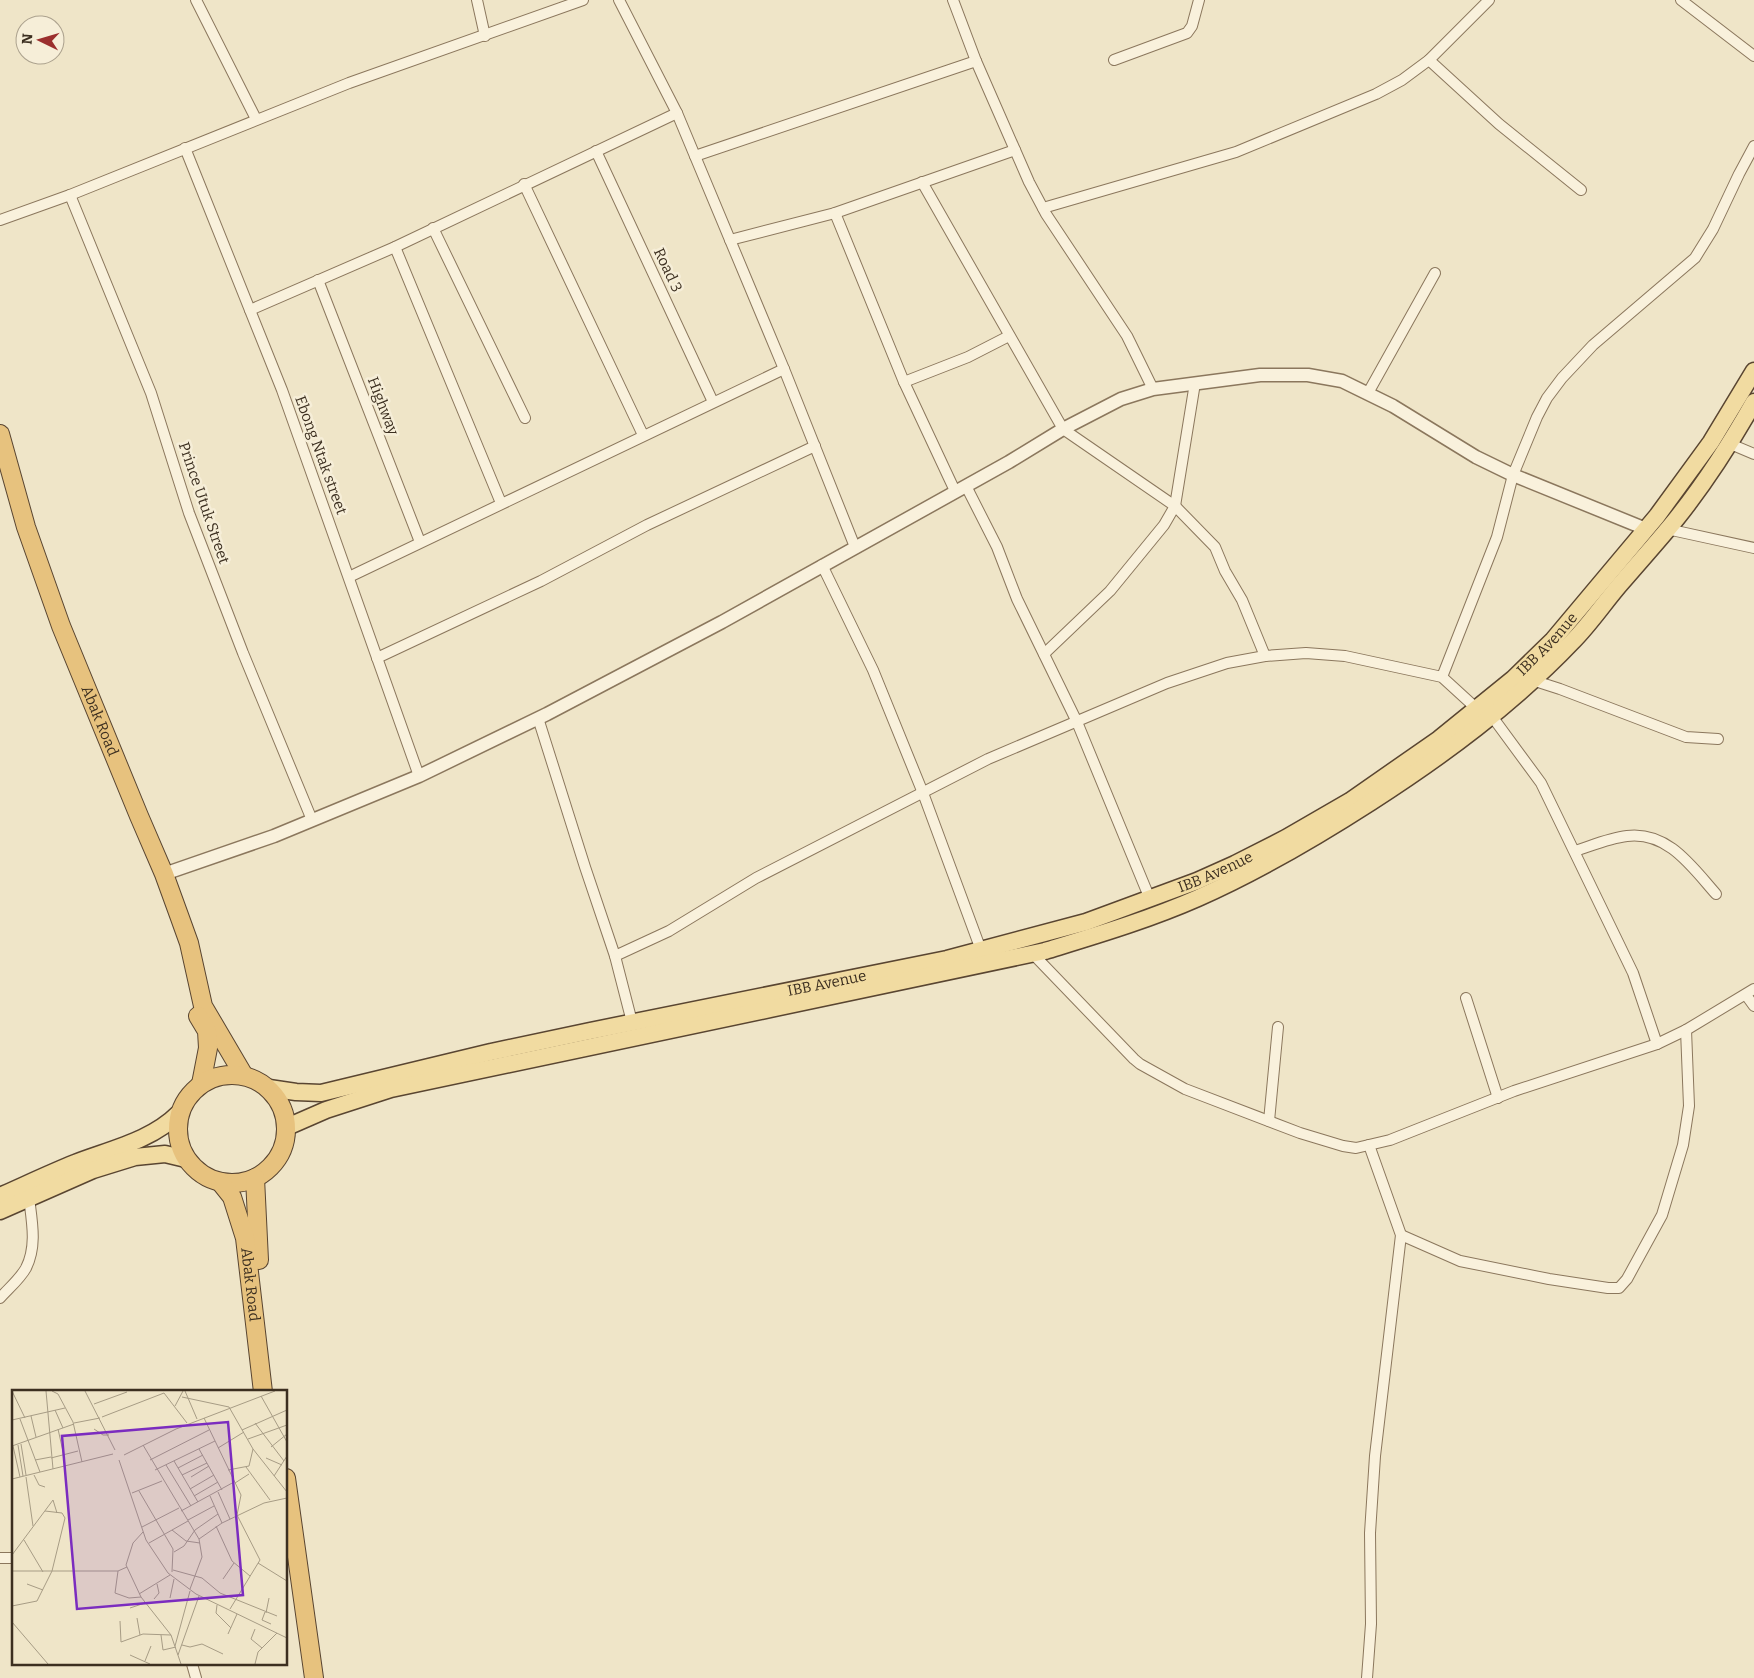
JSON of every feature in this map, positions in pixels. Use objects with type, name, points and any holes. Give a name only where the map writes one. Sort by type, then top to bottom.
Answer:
[{"type":"highway","name":"Abak Road","points":[[0,434],[24,518],[61,626],[164,874],[189,943],[198,1006]]},
{"type":"highway","name":"Abak Road","points":[[0,469],[34,580],[56,640],[168,912],[198,1006]]},
{"type":"highway","points":[[198,1006],[242,1074]]},
{"type":"highway","points":[[198,1006],[207,1031],[208,1048],[201,1084]]},
{"type":"highway","points":[[242,1074],[257,1080],[269,1088],[282,1107],[286,1127],[282,1149],[271,1166],[254,1178],[228,1184],[207,1177],[195,1169],[186,1158],[178,1136],[179,1113],[186,1100],[201,1084],[225,1075],[242,1074]]},
{"type":"highway","name":"Abak Road","points":[[254,1178],[257,1235],[275,1390]]},
{"type":"highway","name":"Abak Road","points":[[220,1182],[232,1197],[245,1238],[263,1390]]},
{"type":"highway","points":[[288,1492],[314,1678]]},
{"type":"highway","points":[[288,1581],[302,1678]]},
{"type":"main road","name":"IBB Avenue","points":[[269,1088],[321,1093],[491,1052],[947,959],[1086,922],[1197,881],[1235,864],[1286,838],[1350,801],[1439,739],[1484,712],[1513,679],[1553,640],[1646,529],[1711,442],[1754,371]]},
{"type":"main road","points":[[286,1127],[326,1110],[391,1089],[1032,954],[1119,928],[1198,898],[1267,866],[1310,841],[1447,752],[1484,712],[1532,680],[1575,639],[1678,517],[1754,402]]},
{"type":"main road","points":[[0,1211],[29,1198],[51,1181],[156,1131],[168,1124],[179,1113]]},
{"type":"main road","points":[[0,1196],[148,1155],[165,1154],[186,1158]]},
{"type":"street","points":[[196,0],[256,119]]},
{"type":"street","points":[[477,0],[485,36]]},
{"type":"street","points":[[0,220],[70,195],[349,83],[583,0]]},
{"type":"street","points":[[619,0],[677,114],[784,369],[855,547]]},
{"type":"street","points":[[953,0],[976,60],[1015,150],[1043,208],[1127,336],[1154,389]]},
{"type":"street","points":[[1114,60],[1187,33],[1192,26],[1199,0]]},
{"type":"street","points":[[1043,208],[1236,152],[1376,94],[1402,80],[1429,60],[1489,0]]},
{"type":"street","points":[[1681,0],[1754,56]]},
{"type":"street","points":[[695,156],[976,60]]},
{"type":"street","points":[[1429,60],[1499,124],[1581,190]]},
{"type":"street","points":[[250,310],[395,246],[677,114]]},
{"type":"street","points":[[1442,677],[1497,536],[1513,475],[1537,417],[1548,398],[1562,378],[1593,345],[1695,258],[1713,230],[1754,146]]},
{"type":"street","name":"Ebong Ntak street","points":[[185,148],[282,390],[419,776]]},
{"type":"street","points":[[730,240],[835,213],[1015,150]]},
{"type":"street","name":"Road 3","points":[[596,151],[713,402]]},
{"type":"street","points":[[922,182],[1063,429],[1175,506],[1216,547],[1225,571],[1242,600],[1264,656]]},
{"type":"street","points":[[524,184],[643,435]]},
{"type":"street","name":"Prince Utuk Street","points":[[70,195],[151,393],[189,513],[243,653],[312,820]]},
{"type":"street","points":[[835,213],[904,382],[961,488],[997,547],[1017,599],[1077,722],[1150,899]]},
{"type":"street","points":[[433,228],[525,418]]},
{"type":"street","points":[[395,246],[501,503]]},
{"type":"street","points":[[1368,393],[1435,273]]},
{"type":"street","name":"Highway","points":[[318,280],[420,542]]},
{"type":"street","points":[[904,382],[968,357],[1009,336]]},
{"type":"street","points":[[348,577],[784,369]]},
{"type":"street","points":[[164,874],[274,836],[419,776],[538,718],[722,622],[1063,429],[1121,399],[1154,389],[1260,375],[1308,375],[1342,381],[1393,406],[1476,457],[1513,475],[1646,529]]},
{"type":"street","points":[[1044,654],[1110,591],[1164,525],[1175,506],[1194,383]]},
{"type":"street","points":[[1728,443],[1754,454]]},
{"type":"street","points":[[377,658],[541,581],[647,525],[814,446]]},
{"type":"street","points":[[1667,529],[1754,548]]},
{"type":"street","points":[[822,565],[873,670],[923,793],[981,950]]},
{"type":"street","points":[[616,956],[670,931],[756,878],[988,759],[1167,683],[1227,663],[1264,656],[1306,653],[1345,656],[1442,677],[1484,712],[1541,783],[1634,973],[1657,1044]]},
{"type":"street","points":[[1532,680],[1686,737],[1718,739]]},
{"type":"street","points":[[538,718],[585,867],[616,956],[632,1022]]},
{"type":"street","points":[[1574,851],[1626,836],[1641,836],[1662,841],[1680,853],[1716,894]]},
{"type":"street","points":[[1032,954],[1140,1064],[1185,1089],[1300,1133],[1356,1148],[1390,1140],[1498,1098],[1657,1044],[1686,1030],[1750,992],[1754,1006]]},
{"type":"street","points":[[1466,998],[1498,1098]]},
{"type":"street","points":[[1269,1120],[1278,1027]]},
{"type":"street","points":[[1401,1236],[1460,1261],[1549,1279],[1619,1288],[1627,1280],[1662,1216],[1683,1145],[1690,1106],[1686,1030]]},
{"type":"street","points":[[1366,1678],[1371,1624],[1370,1533],[1375,1456],[1401,1236],[1369,1145]]},
{"type":"street","points":[[0,1298],[25,1270],[30,1255],[34,1236],[29,1198]]}]
